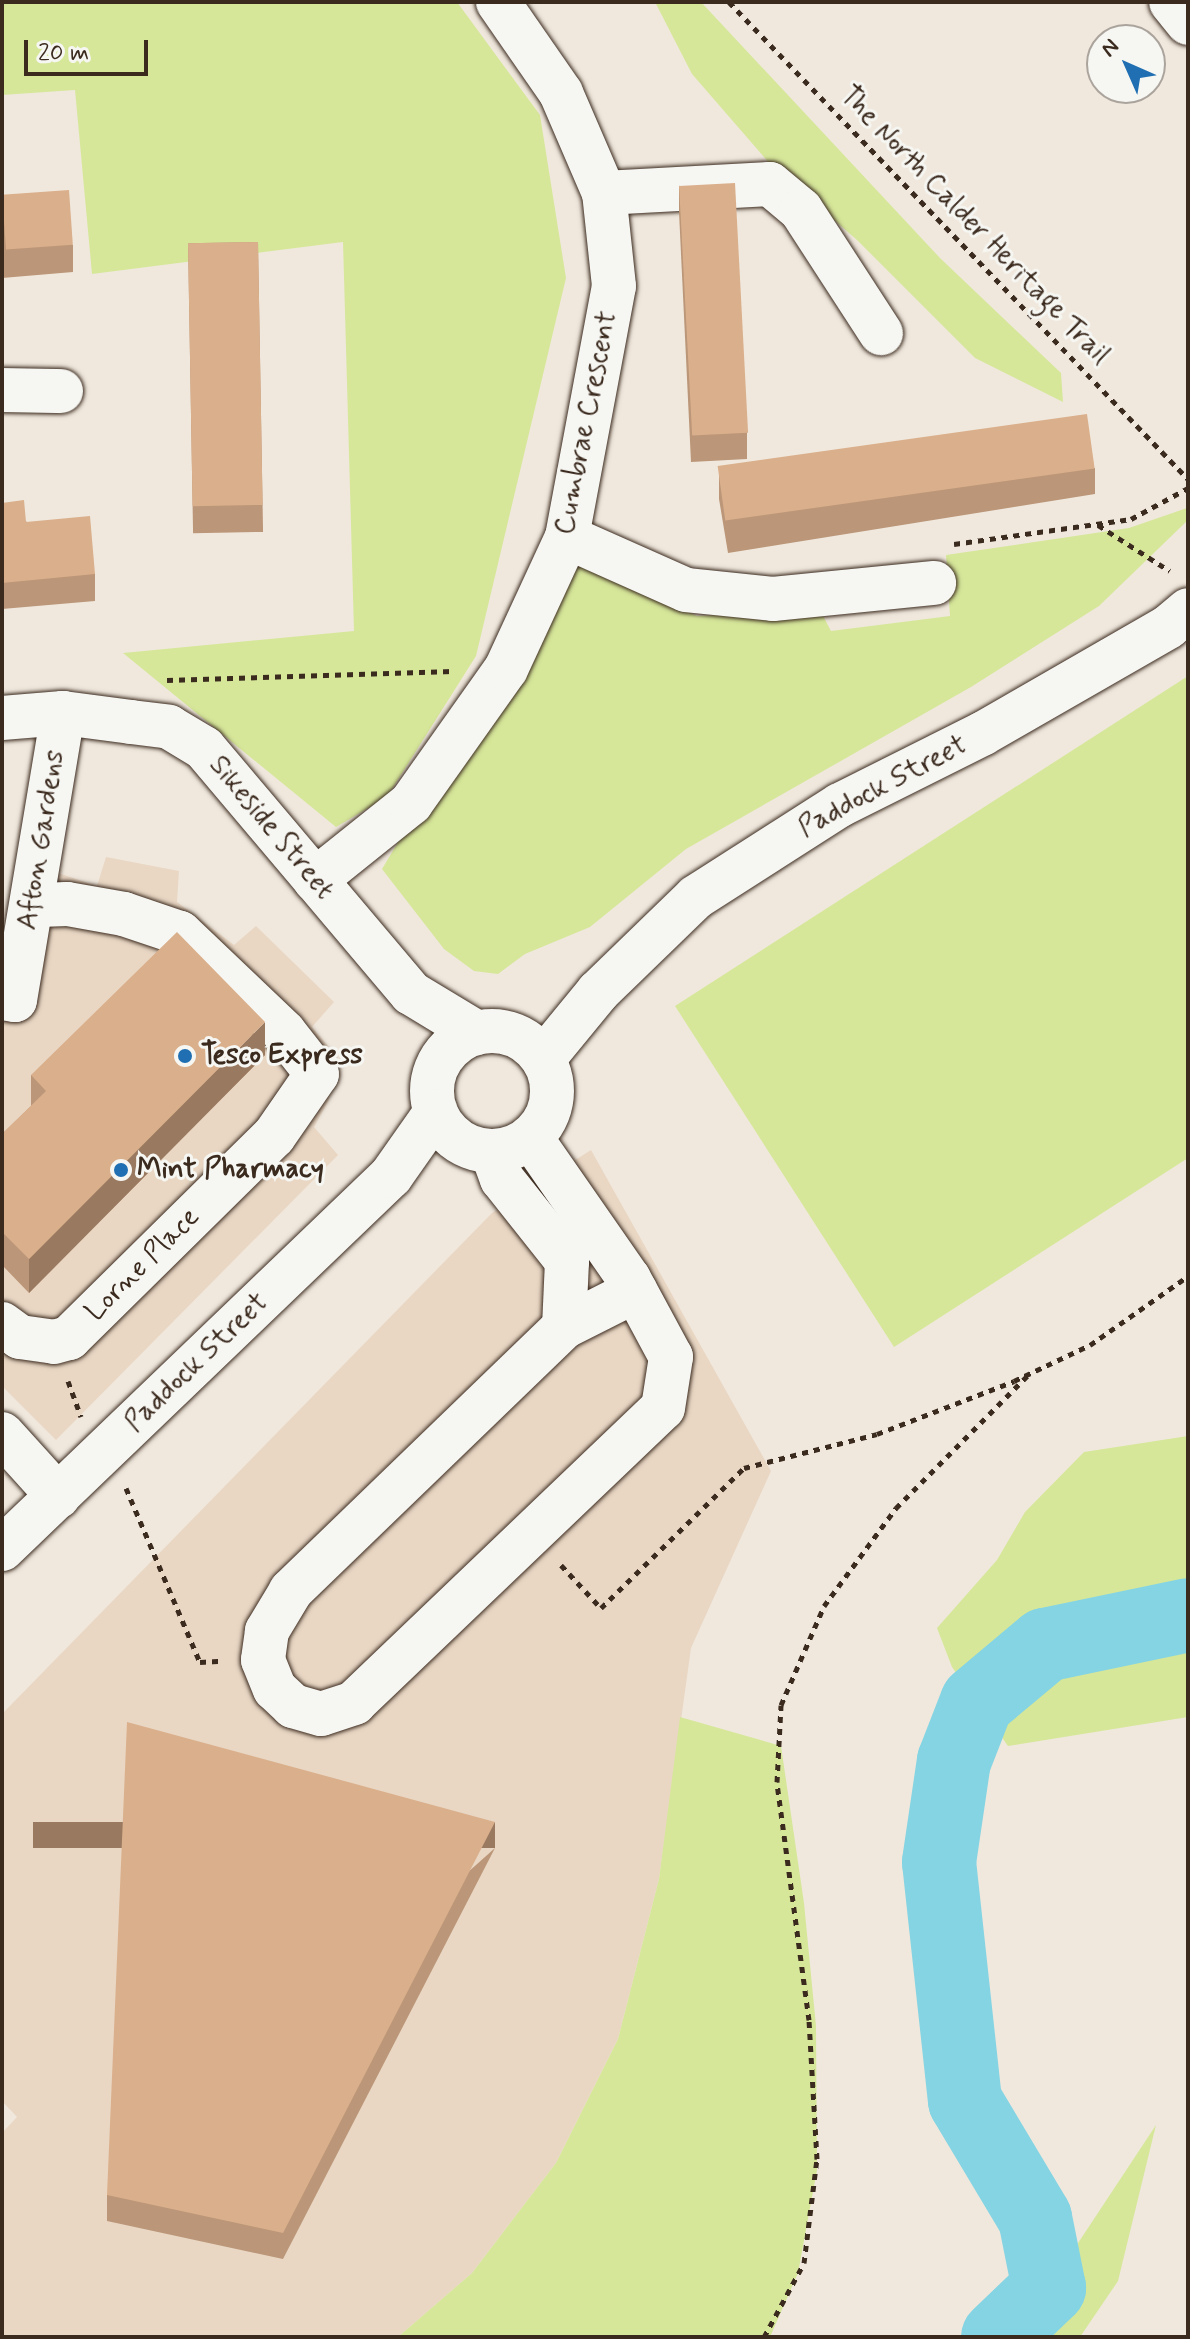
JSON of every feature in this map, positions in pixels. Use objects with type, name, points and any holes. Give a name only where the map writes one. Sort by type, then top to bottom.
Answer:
[{"type":"street","name":"Cumbrae Crescent","points":[[315,880],[411,803],[506,669],[567,537],[614,286],[604,193],[561,93],[498,2]]},
{"type":"street","points":[[1171,2],[1188,23]]},
{"type":"street","points":[[604,193],[770,184],[801,210],[881,333]]},
{"type":"street","points":[[2,390],[61,391]]},
{"type":"street","points":[[567,537],[686,590],[773,599],[934,583]]},
{"type":"street","name":"Paddock Street","points":[[513,1043],[598,992],[696,897],[840,805],[982,734],[1168,627],[1182,592]]},
{"type":"street","name":"Sikeside Street","points":[[2,718],[63,713],[169,727],[204,748],[411,993],[513,1043]]},
{"type":"street","name":"Afton Gardens","points":[[2,998],[15,1000],[63,713]]},
{"type":"street","name":"Lorne Place","points":[[32,905],[67,904],[124,914],[180,933],[284,1032],[317,1074],[274,1136],[69,1338],[54,1342]]},
{"type":"street","name":"Sikeside Street","points":[[411,993],[436,1091]]},
{"type":"street","points":[[496,1145],[551,1109],[553,1088],[513,1043],[447,1053],[436,1091],[446,1130],[496,1145],[635,1291],[671,1357],[663,1408],[354,1703],[321,1714],[293,1706],[275,1689],[263,1660],[267,1631],[291,1591],[564,1327],[635,1291]]},
{"type":"street","name":"Paddock Street","points":[[2,1549],[391,1176],[436,1091]]},
{"type":"street","points":[[496,1145],[502,1179],[567,1261],[564,1327]]},
{"type":"street","name":"Paddock Street","points":[[391,1176],[496,1145]]},
{"type":"street","points":[[2,1324],[20,1337],[54,1342]]},
{"type":"street","points":[[2,1434],[58,1496]]},
{"type":"path","name":"The North Calder Heritage Trail","points":[[729,2],[1188,479]]},
{"type":"path","points":[[934,583],[942,546],[1131,519],[1188,488]]},
{"type":"path","points":[[1097,525],[1182,592]]},
{"type":"path","points":[[151,681],[506,669]]},
{"type":"path","points":[[532,1533],[601,1608],[744,1468],[877,1434],[1029,1374],[1090,1345],[1188,1276]]},
{"type":"path","points":[[54,1342],[82,1418],[109,1447],[200,1662],[263,1660]]},
{"type":"path","points":[[764,2337],[804,2263],[817,2159],[809,2020],[777,1782],[781,1705],[824,1606],[896,1508],[1029,1374]]},
{"type":"shaded area","points":[[106,857],[179,871],[177,902],[234,945],[256,926],[334,1002],[312,1027],[328,1046],[329,1100],[314,1127],[338,1155],[56,1440],[2,1386],[2,1013],[58,873],[97,886]]},
{"type":"shaded area","points":[[591,1150],[771,1471],[691,1648],[659,1879],[618,2039],[556,2163],[472,2273],[398,2337],[2,2337],[2,2133],[17,2117],[2,2101],[2,1714],[492,1213]]},
{"type":"green space","points":[[2,2],[457,2],[540,115],[566,278],[476,656],[387,797],[336,827],[123,653],[354,631],[343,242],[92,274],[75,90],[2,95]]},
{"type":"green space","points":[[655,2],[701,2],[940,258],[1061,373],[1063,402],[975,358],[857,240],[771,165],[692,74]]},
{"type":"green space","points":[[1187,508],[1188,520],[1099,606],[971,687],[686,849],[590,927],[525,954],[498,974],[474,971],[444,949],[382,869],[559,573],[584,562],[697,616],[820,610],[831,631],[950,616],[946,555],[1129,528]]},
{"type":"green space","points":[[1188,676],[1188,1158],[894,1347],[675,1006]]},
{"type":"green space","points":[[1188,1436],[1188,1717],[1008,1746],[952,1667],[937,1628],[997,1560],[1025,1512],[1084,1452]]},
{"type":"green space","points":[[680,1717],[781,1746],[804,1903],[816,2026],[817,2170],[798,2273],[770,2337],[398,2337],[472,2273],[556,2163],[618,2039],[659,1879]]},
{"type":"green space","points":[[1156,2125],[1118,2281],[1080,2337],[1016,2337]]},
{"type":"building","points":[[735,183],[748,433],[692,436],[679,186]]},
{"type":"building","points":[[69,190],[73,245],[6,250],[2,195]]},
{"type":"building","points":[[258,242],[263,505],[193,506],[188,243]]},
{"type":"building","points":[[1087,414],[1095,468],[725,520],[718,466]]},
{"type":"building","points":[[24,500],[26,522],[90,516],[95,574],[2,583],[2,503]]},
{"type":"building","points":[[177,932],[265,1022],[29,1259],[2,1232],[2,1134],[46,1091],[31,1075]]},
{"type":"building","points":[[127,1722],[495,1822],[283,2233],[107,2195]]},
{"type":"waterway","points":[[998,2337],[1049,2288],[1035,2218],[965,2101],[939,1862],[954,1761],[977,1702],[1045,1645],[1188,1615]]},
{"type":"place","name":"Tesco Express","points":[[185,1056]]},
{"type":"place","name":"Mint Pharmacy","points":[[121,1170]]}]
